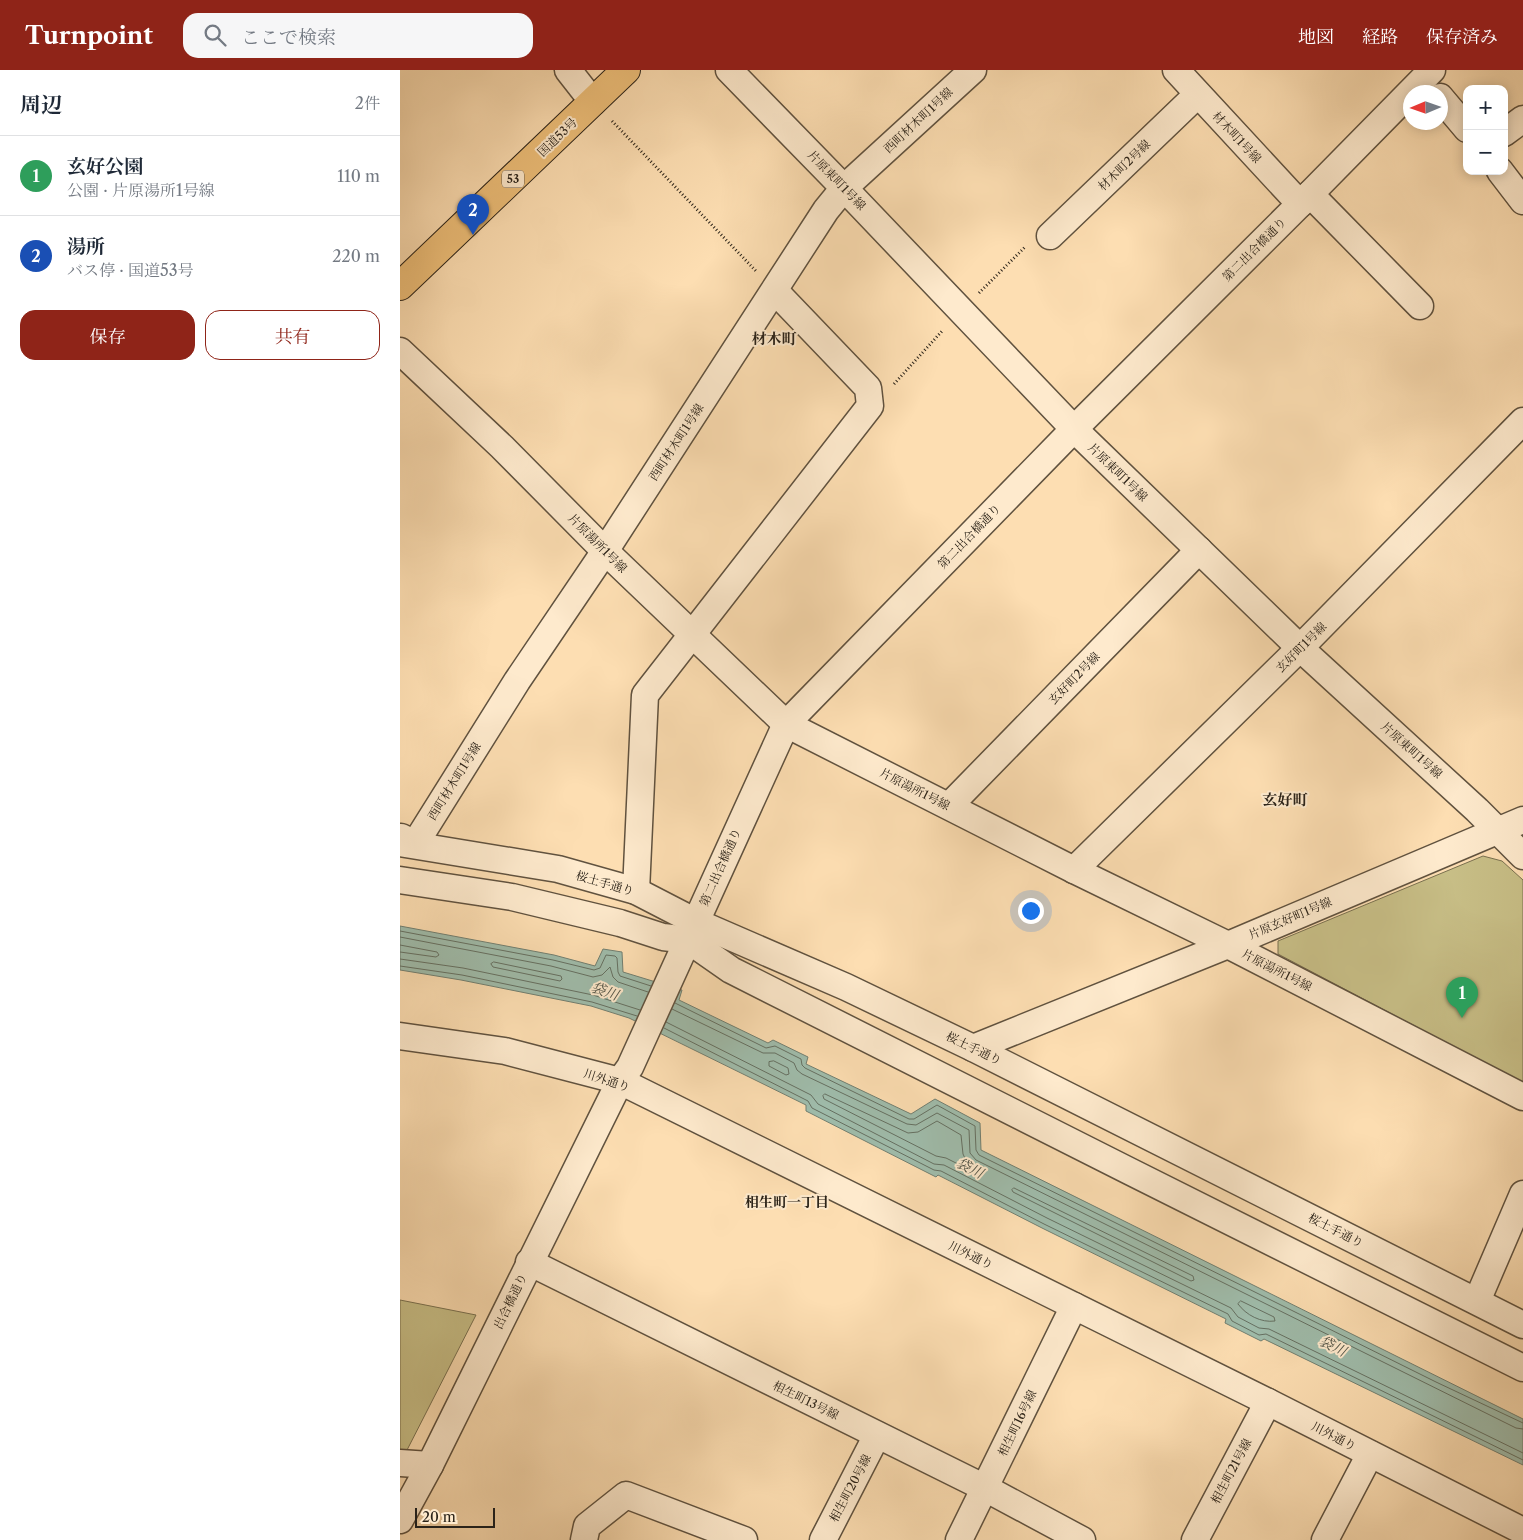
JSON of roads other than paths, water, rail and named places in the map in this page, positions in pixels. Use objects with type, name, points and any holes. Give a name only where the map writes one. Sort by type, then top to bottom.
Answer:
[{"type":"highway","name":"国道53号","points":[[400,286],[602,110],[626,70]]},
{"type":"street","points":[[568,70],[602,110]]},
{"type":"street","name":"片原東町1号線","points":[[729,70],[1074,429],[1300,648],[1477,810],[1523,856]]},
{"type":"street","name":"西町材木町1号線","points":[[405,841],[606,551],[826,210],[844,188],[973,70]]},
{"type":"street","name":"材木町1号線","points":[[1176,70],[1305,199],[1420,306]]},
{"type":"street","points":[[1431,81],[1463,124]]},
{"type":"street","name":"第二出合橋通り","points":[[625,1074],[786,724],[1074,429],[1305,199],[1431,81]]},
{"type":"street","name":"材木町2号線","points":[[1050,236],[1198,94]]},
{"type":"street","points":[[1508,130],[1523,119]]},
{"type":"street","points":[[1503,175],[1523,202]]},
{"type":"street","points":[[636,891],[645,695],[870,406],[868,388],[775,291]]},
{"type":"street","name":"片原湯所1号線","points":[[400,351],[502,447],[606,551],[786,724],[1074,870],[1228,945],[1523,1097]]},
{"type":"street","name":"玄好町1号線","points":[[1074,870],[1300,648],[1523,421]]},
{"type":"street","name":"玄好町2号線","points":[[949,806],[1199,550]]},
{"type":"street","name":"片原玄好町1号線","points":[[973,1048],[1228,945],[1523,820]]},
{"type":"street","name":"桜土手通り","points":[[405,841],[558,869],[636,891],[687,941],[846,987],[973,1048],[1523,1325]]},
{"type":"street","points":[[400,880],[512,897],[620,923],[663,937],[687,941],[730,970],[1020,1107],[1273,1245],[1474,1335],[1523,1368]]},
{"type":"street","name":"川外通り","points":[[400,1036],[505,1051],[625,1074],[1074,1306],[1523,1531]]},
{"type":"street","name":"出合橋通り","points":[[400,1520],[430,1464],[529,1262],[625,1074]]},
{"type":"street","points":[[1477,1301],[1523,1194]]},
{"type":"street","name":"相生町13号線","points":[[529,1262],[985,1488],[1082,1540]]},
{"type":"street","name":"相生町16号線","points":[[960,1540],[1074,1306]]},
{"type":"street","name":"相生町21号線","points":[[1195,1540],[1268,1402]]},
{"type":"street","name":"相生町20号線","points":[[823,1540],[877,1435]]},
{"type":"street","points":[[1326,1540],[1370,1454]]},
{"type":"street","points":[[400,1463],[430,1464]]},
{"type":"street","points":[[584,1540],[587,1526],[626,1495],[744,1540]]},
{"type":"water","name":"袋川","points":[[400,926],[554,955],[595,966],[603,949],[622,952],[623,972],[682,990],[679,1000],[768,1043],[773,1040],[808,1057],[806,1064],[911,1114],[935,1099],[980,1123],[981,1150],[1523,1419],[1523,1465],[1264,1339],[1261,1341],[1225,1323],[1226,1319],[938,1175],[936,1177],[806,1111],[806,1105],[629,1018],[591,1006],[400,970]]},
{"type":"place","name":"湯所","points":[[473,235]]},
{"type":"place","name":"玄好公園","points":[[1462,1018]]},
{"type":"district","name":"材木町","points":[[774,338]]},
{"type":"district","name":"玄好町","points":[[1285,799]]},
{"type":"district","name":"相生町一丁目","points":[[787,1202]]}]
